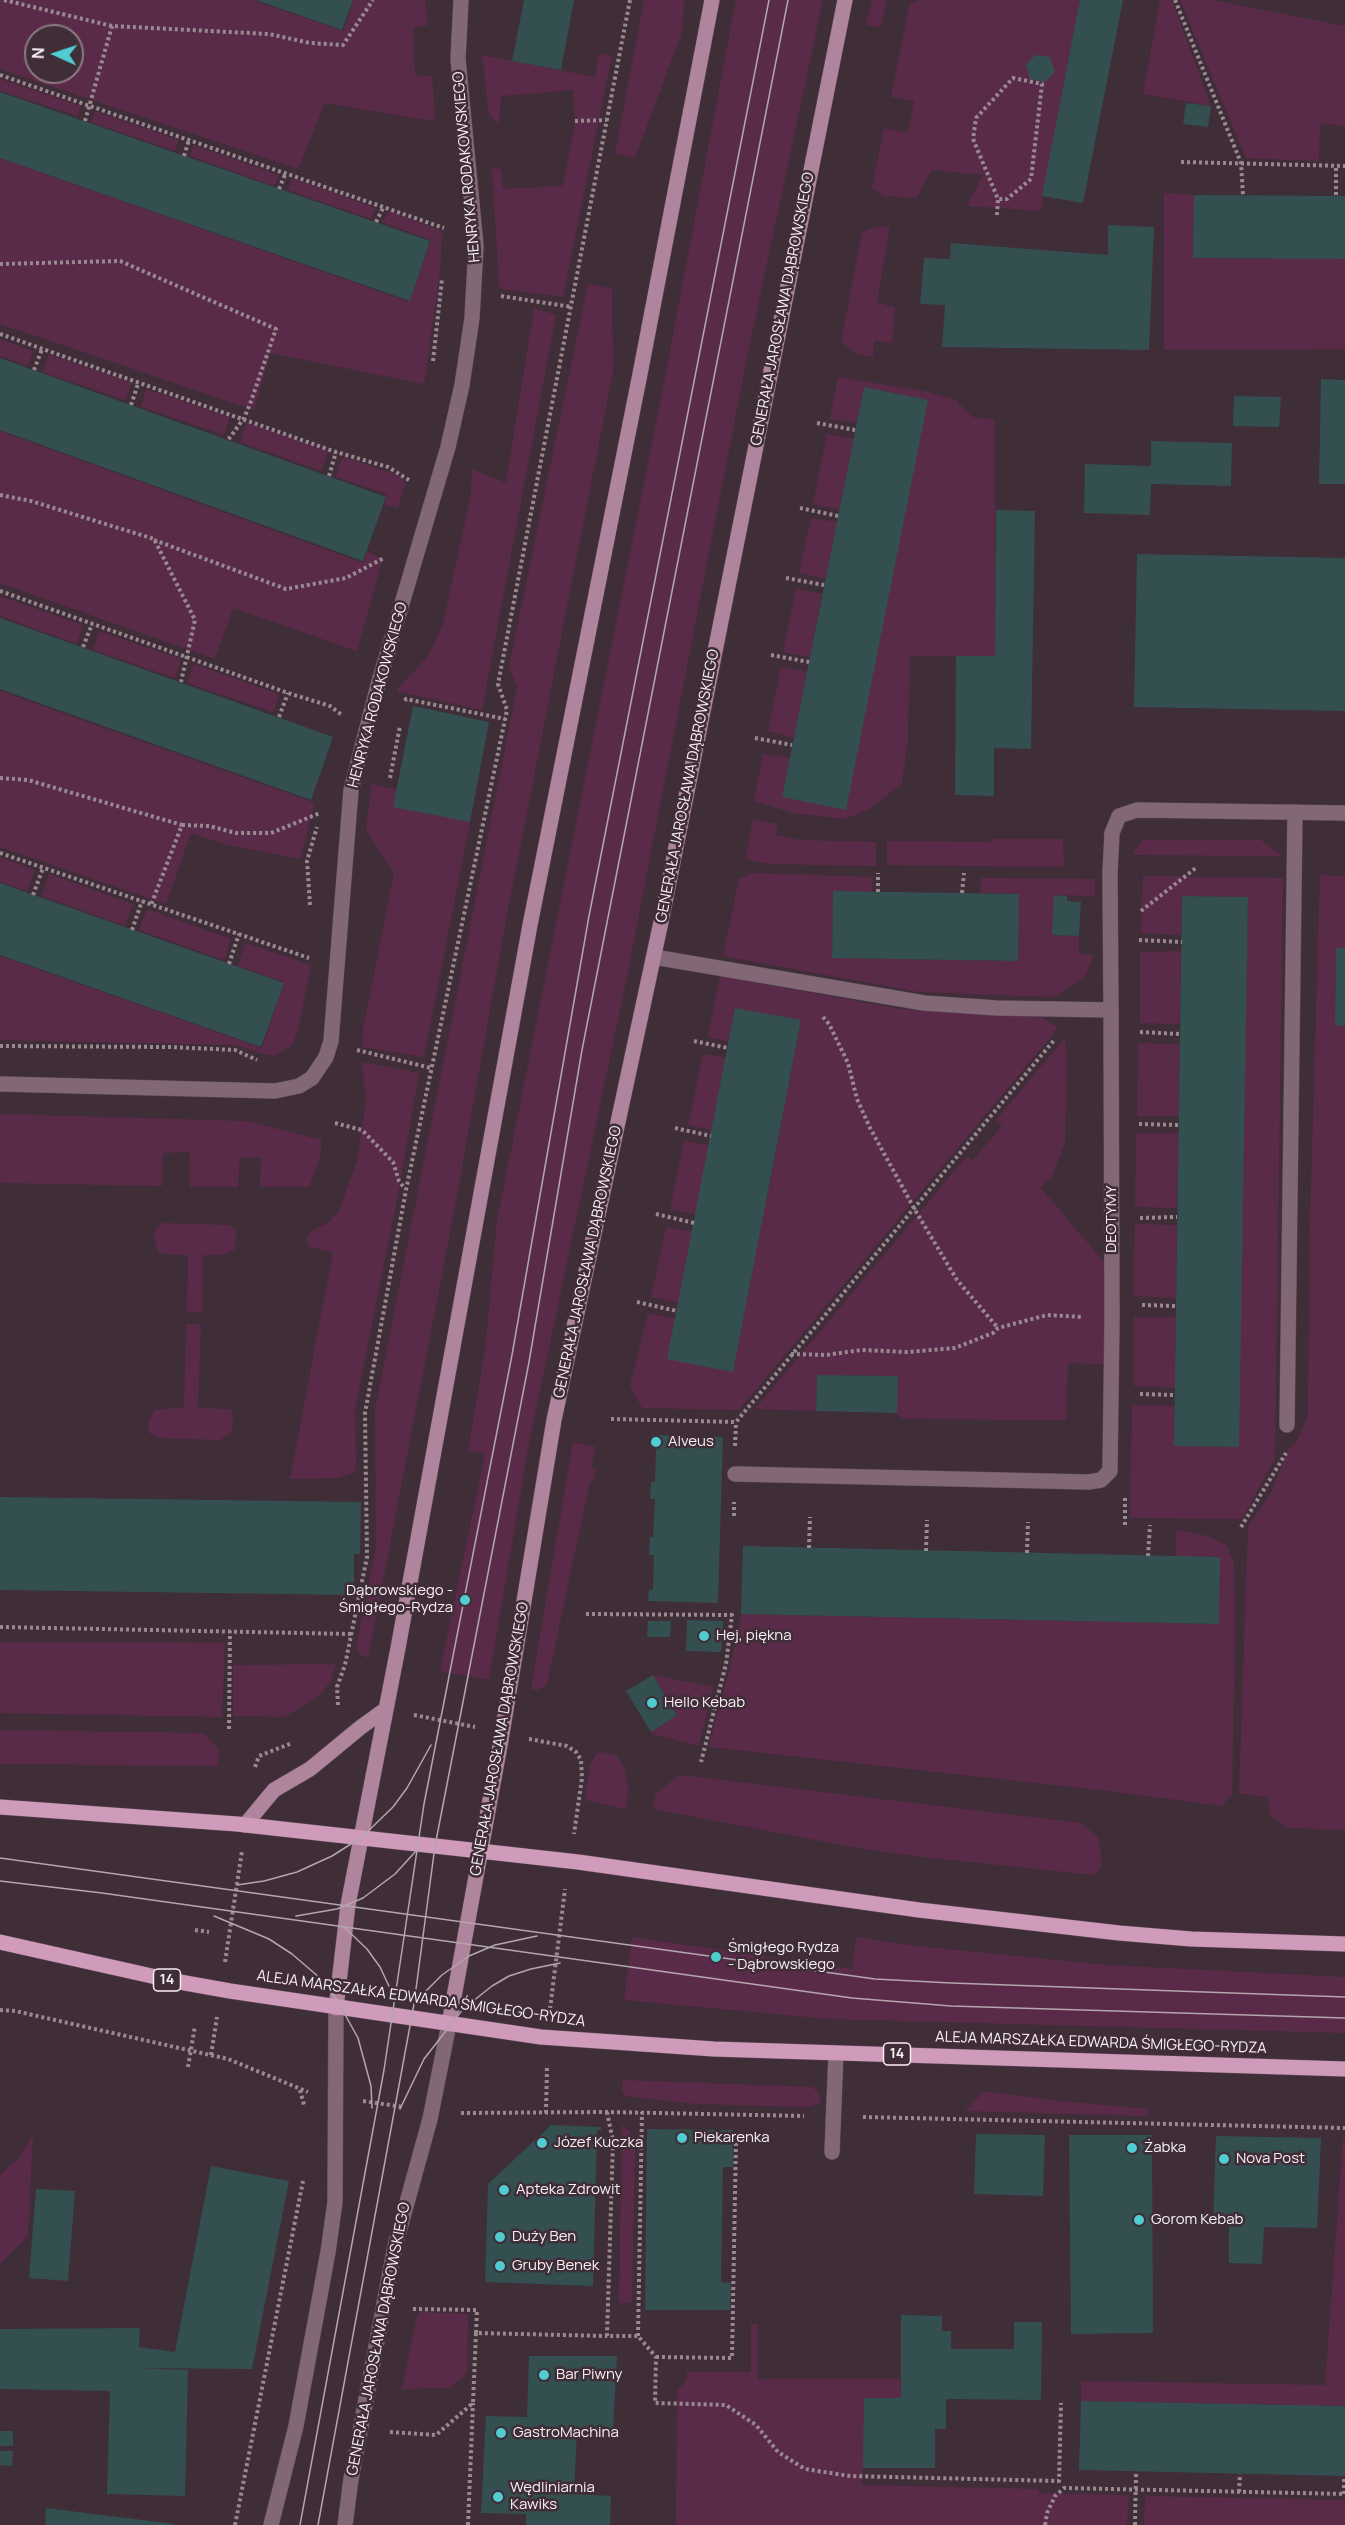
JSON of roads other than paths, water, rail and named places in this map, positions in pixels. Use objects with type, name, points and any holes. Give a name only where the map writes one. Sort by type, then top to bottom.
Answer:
[{"type":"main road","points":[[336,2008],[348,1905],[527,936],[640,374],[712,0]]},
{"type":"main road","name":"GENERAŁA JAROSŁAWA DĄBROWSKIEGO","points":[[449,2024],[482,1851],[554,1420],[654,957],[845,0]]},
{"type":"main road","points":[[245,1825],[274,1790],[310,1769],[361,1726],[386,1709]]},
{"type":"main road","points":[[0,1807],[245,1825],[482,1851],[570,1861],[919,1910],[1119,1933],[1191,1939],[1345,1944]]},
{"type":"main road","name":"ALEJA MARSZAŁKA EDWARDA ŚMIGŁEGO-RYDZA","points":[[0,1942],[220,1989],[336,2008],[549,2037],[714,2049],[1345,2069]]},
{"type":"street","name":"HENRYKA RODAKOWSKIEGO","points":[[0,1084],[275,1091],[299,1086],[312,1078],[326,1057],[331,1041],[351,790],[378,685],[448,447],[462,385],[475,295],[476,246],[458,59],[461,0]]},
{"type":"street","name":"DEOTYMY","points":[[735,1474],[1089,1482],[1101,1480],[1110,1471],[1112,1319],[1110,873],[1112,833],[1119,816],[1137,810],[1345,813]]},
{"type":"street","points":[[1287,1425],[1295,812]]},
{"type":"street","points":[[654,957],[924,1004],[1111,1010]]},
{"type":"street","points":[[271,2525],[296,2426],[335,2202],[336,2008]]},
{"type":"street","name":"GENERAŁA JAROSŁAWA DĄBROWSKIEGO","points":[[345,2525],[351,2479],[395,2246],[438,2112],[449,2024]]},
{"type":"street","points":[[832,2152],[836,2053]]},
{"type":"tram line","points":[[300,2525],[384,2070],[424,1804],[512,1355],[589,916],[769,0]]},
{"type":"tram line","points":[[318,2525],[414,2004],[435,1846],[529,1362],[582,1050],[788,0]]},
{"type":"tram line","points":[[237,1885],[264,1881],[297,1872],[332,1856],[362,1837],[393,1807],[407,1788],[431,1745]]},
{"type":"tram line","points":[[296,1916],[337,1909],[363,1898],[395,1874],[416,1851]]},
{"type":"tram line","points":[[0,1858],[875,1979],[1345,1997]]},
{"type":"tram line","points":[[0,1881],[102,1893],[852,1998],[951,2006],[1345,2018]]},
{"type":"tram line","points":[[214,1916],[269,1939],[292,1954],[320,1978],[337,2000],[358,2038],[371,2086],[372,2108]]},
{"type":"tram line","points":[[345,1928],[367,1949],[380,1967],[396,2001]]},
{"type":"tram line","points":[[414,2003],[442,1975],[469,1956],[495,1945],[537,1936]]},
{"type":"tram line","points":[[400,2109],[424,2059],[463,2009],[509,1976],[560,1963]]},
{"type":"place","name":"Alveus","points":[[656,1442]]},
{"type":"place","name":"Dąbrowskiego - Śmigłego-Rydza","points":[[465,1600]]},
{"type":"place","name":"Hej, piękna","points":[[704,1636]]},
{"type":"place","name":"Hello Kebab","points":[[652,1703]]},
{"type":"place","name":"Śmigłego Rydza - Dąbrowskiego","points":[[716,1957]]},
{"type":"place","name":"Piekarenka","points":[[682,2138]]},
{"type":"place","name":"Józef Kuczka","points":[[542,2143]]},
{"type":"place","name":"Żabka","points":[[1132,2148]]},
{"type":"place","name":"Nova Post","points":[[1224,2159]]},
{"type":"place","name":"Apteka Zdrowit","points":[[504,2190]]},
{"type":"place","name":"Gorom Kebab","points":[[1139,2220]]},
{"type":"place","name":"Duży Ben","points":[[500,2237]]},
{"type":"place","name":"Gruby Benek","points":[[500,2266]]},
{"type":"place","name":"Bar Piwny","points":[[544,2375]]},
{"type":"place","name":"GastroMachina","points":[[501,2433]]},
{"type":"place","name":"Wędliniarnia Kawiks","points":[[498,2497]]}]
